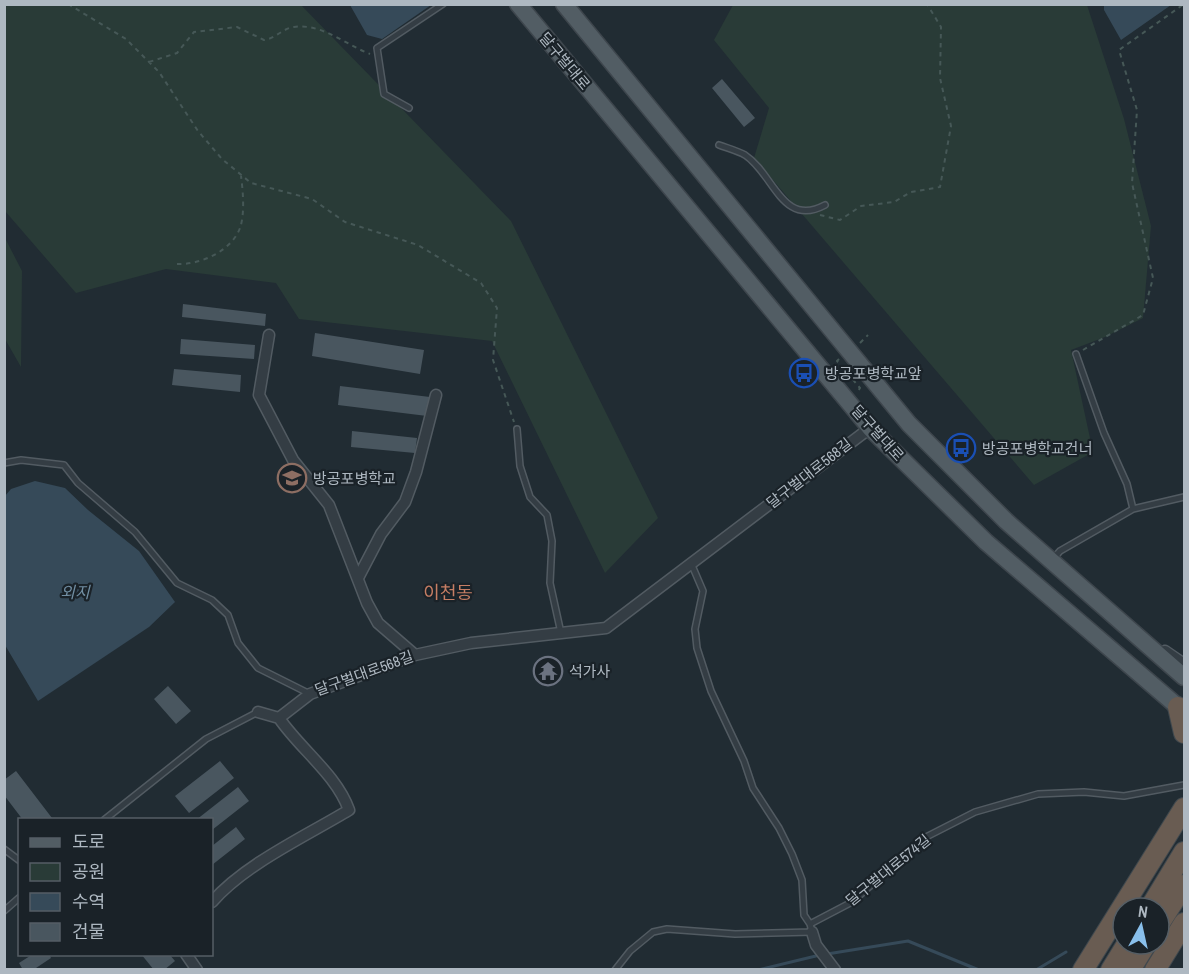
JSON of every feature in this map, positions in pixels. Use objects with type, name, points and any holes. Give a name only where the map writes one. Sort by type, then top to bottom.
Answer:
[{"type":"highway","points":[[1181,709],[1185,732]]},
{"type":"highway","points":[[1081,969],[1185,808]]},
{"type":"highway","points":[[1158,896],[1185,852]]},
{"type":"highway","points":[[1171,906],[1185,885]]},
{"type":"highway","points":[[1155,969],[1185,922]]},
{"type":"highway","points":[[1111,969],[1119,956]]},
{"type":"highway","points":[[1130,969],[1138,956]]},
{"type":"main road","name":"달구벌대로","points":[[518,4],[870,428],[986,542],[1181,709]]},
{"type":"main road","name":"달구벌대로","points":[[564,4],[909,424],[1006,522],[1185,677]]},
{"type":"street","points":[[269,335],[259,395],[294,460],[328,505],[367,603],[378,623],[415,655]]},
{"type":"street","points":[[358,578],[381,534],[405,502],[416,472],[436,395]]},
{"type":"street","name":"달구벌대로568길","points":[[310,694],[415,655],[471,643],[606,628],[870,428]]},
{"type":"street","points":[[1117,620],[1185,664]]},
{"type":"street","points":[[279,718],[310,694]]},
{"type":"street","points":[[213,901],[222,889],[264,861],[350,810],[343,793],[292,737],[279,718],[258,712]]},
{"type":"street","points":[[811,928],[816,945],[835,969]]},
{"type":"street","points":[[187,956],[197,969]]},
{"type":"lane","points":[[409,108],[384,94],[377,48],[443,4]]},
{"type":"lane","points":[[719,145],[744,154],[793,209],[812,212],[825,205]]},
{"type":"lane","points":[[1076,354],[1104,433],[1127,484],[1133,509]]},
{"type":"lane","points":[[517,429],[520,466],[530,497],[547,515],[552,541],[550,583],[561,633]]},
{"type":"lane","name":"달구벌대로568길","points":[[4,463],[21,459],[64,465],[78,483],[135,532],[177,583],[212,600],[228,615],[238,643],[258,668],[310,694]]},
{"type":"lane","points":[[1051,561],[1060,551],[1133,509],[1185,497]]},
{"type":"lane","points":[[692,563],[703,591],[695,629],[697,648],[711,691],[744,761],[753,788],[779,828],[792,854],[802,880],[804,915],[811,928]]},
{"type":"lane","points":[[105,818],[206,739],[258,712]]},
{"type":"lane","name":"달구벌대로574길","points":[[615,969],[630,951],[653,932],[667,929],[735,934],[811,928],[852,902],[926,837],[975,812],[1038,794],[1084,792],[1124,796],[1185,785]]},
{"type":"lane","points":[[4,849],[18,860]]},
{"type":"lane","points":[[4,912],[18,899]]},
{"type":"path","points":[[68,4],[126,39],[159,72],[198,131],[222,159],[251,183],[312,199],[345,222],[418,245],[481,283],[496,308],[493,360],[517,429]]},
{"type":"path","points":[[812,212],[840,220],[861,206],[894,202],[911,192],[940,187],[951,126],[940,78],[941,27],[927,4]]},
{"type":"path","points":[[1076,354],[1143,315],[1153,278],[1132,183],[1137,110],[1119,50],[1184,4]]},
{"type":"path","points":[[148,62],[177,53],[194,32],[231,27],[241,28],[264,40],[291,27],[304,27],[339,37],[370,55],[374,55],[377,48]]},
{"type":"path","points":[[177,264],[200,263],[236,236],[241,221],[240,174]]},
{"type":"green space","points":[[4,5],[301,5],[511,221],[658,518],[605,573],[492,341],[299,319],[276,283],[166,269],[76,293],[5,211]]},
{"type":"green space","points":[[733,5],[1087,5],[1124,119],[1151,226],[1143,318],[1105,337],[1071,350],[1093,452],[1034,485],[754,158],[769,108],[714,40]]},
{"type":"green space","points":[[5,238],[22,271],[21,367],[5,339]]},
{"type":"water","points":[[1104,4],[1171,5],[1121,40],[1104,10]]},
{"type":"water","points":[[350,5],[431,5],[382,39],[367,35]]},
{"type":"water","name":"외지","points":[[35,481],[65,488],[88,510],[139,551],[175,602],[149,627],[38,701],[5,645],[5,496],[11,489]]},
{"type":"building","points":[[722,79],[755,118],[744,127],[712,88]]},
{"type":"building","points":[[183,304],[266,314],[265,326],[182,317]]},
{"type":"building","points":[[315,333],[424,350],[420,374],[312,356]]},
{"type":"building","points":[[181,339],[255,345],[254,359],[180,354]]},
{"type":"building","points":[[174,369],[241,375],[240,392],[172,385]]},
{"type":"building","points":[[340,386],[430,397],[427,416],[338,405]]},
{"type":"building","points":[[352,431],[417,438],[415,453],[351,447]]},
{"type":"building","name":"석가사","points":[[555,659],[562,674],[542,683],[535,668]]},
{"type":"building","points":[[168,686],[191,711],[176,724],[154,699]]},
{"type":"building","points":[[220,761],[234,778],[189,813],[175,796]]},
{"type":"building","points":[[16,771],[52,818],[21,818],[4,795],[4,780]]},
{"type":"building","points":[[238,787],[249,801],[213,829],[213,818],[199,818]]},
{"type":"building","points":[[236,827],[245,839],[213,864],[213,845]]},
{"type":"building","points":[[30,956],[50,956],[51,958],[33,970],[23,970],[19,963]]},
{"type":"building","points":[[143,956],[171,956],[175,961],[164,970],[154,970]]},
{"type":"waterway","points":[[827,954],[908,941],[979,970]]},
{"type":"waterway","points":[[1036,970],[1066,952]]},
{"type":"waterway","points":[[758,970],[820,955]]},
{"type":"place","name":"방공포병학교앞","points":[[804,373]]},
{"type":"place","name":"방공포병학교건너","points":[[961,448]]},
{"type":"place","name":"방공포병학교","points":[[292,478]]},
{"type":"place","name":"석가사","points":[[548,671]]},
{"type":"district","name":"이천동","points":[[448,592]]}]
